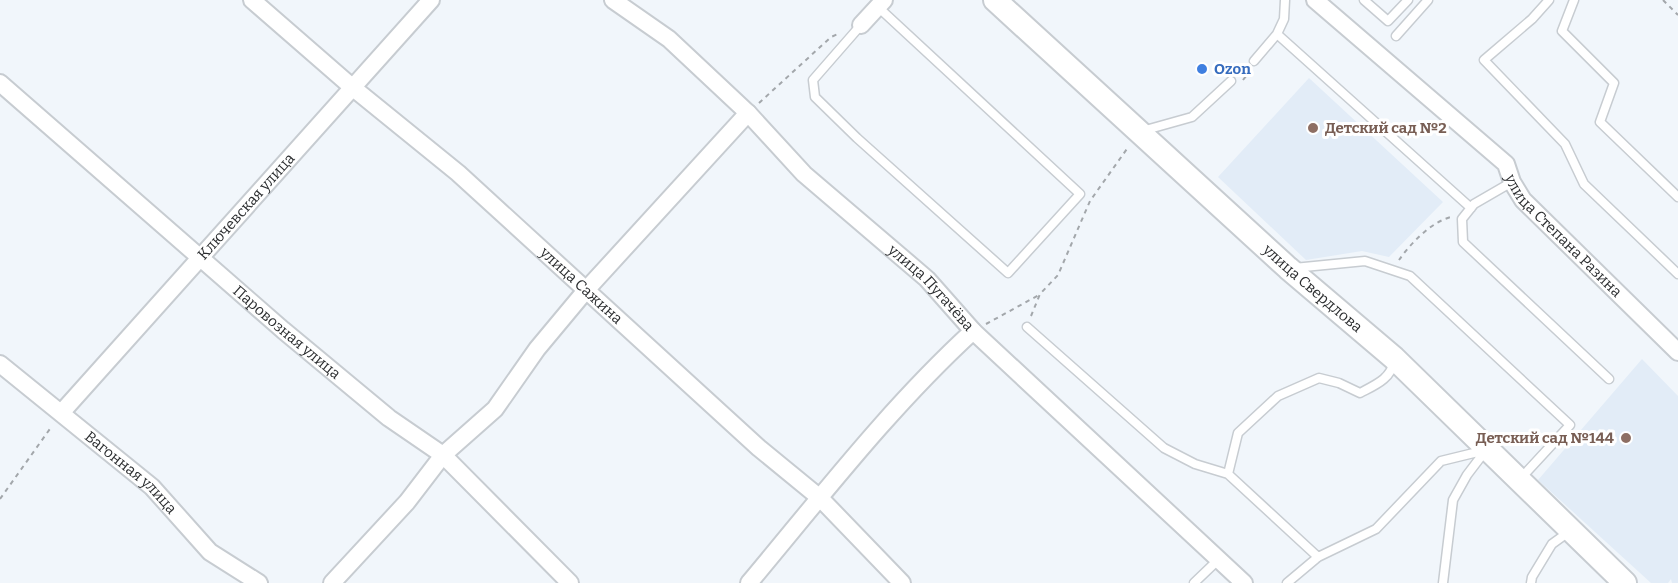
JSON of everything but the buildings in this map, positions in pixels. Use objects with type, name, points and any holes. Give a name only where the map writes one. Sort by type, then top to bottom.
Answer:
[{"type":"street","name":"улица Сажина","points":[[252,0],[352,87],[458,173],[759,448],[820,498],[902,583]]},
{"type":"street","name":"Ключевская улица","points":[[62,412],[431,0]]},
{"type":"street","name":"улица Пугачёва","points":[[613,0],[669,39],[748,113],[804,174],[927,279],[973,331],[1244,583]]},
{"type":"street","name":"улица Свердлова","points":[[995,0],[1288,268],[1394,358],[1625,583]]},
{"type":"street","name":"улица Степана Разина","points":[[1315,0],[1506,164],[1512,182],[1523,200],[1678,352]]},
{"type":"street","points":[[861,24],[881,3]]},
{"type":"street","name":"Паровозная улица","points":[[0,83],[201,259],[389,418],[443,455],[570,583]]},
{"type":"street","points":[[332,583],[407,502],[443,455],[495,409],[537,349],[587,289],[748,113]]},
{"type":"street","points":[[749,583],[938,362],[973,331]]},
{"type":"street","name":"Вагонная улица","points":[[0,364],[62,412],[152,488],[210,552],[259,583]]},
{"type":"lane","points":[[1254,61],[1277,34],[1284,19],[1284,0]]},
{"type":"lane","points":[[1364,0],[1388,21],[1408,0]]},
{"type":"lane","points":[[1396,36],[1428,0]]},
{"type":"lane","points":[[1550,0],[1532,19],[1484,60],[1565,144],[1584,184],[1678,274]]},
{"type":"lane","points":[[1574,0],[1563,32],[1614,83],[1600,122],[1678,197]]},
{"type":"lane","points":[[861,24],[813,80],[815,98],[1008,273],[1080,194],[881,3]]},
{"type":"lane","points":[[1277,34],[1471,208]]},
{"type":"lane","points":[[1139,132],[1192,117],[1231,81]]},
{"type":"lane","points":[[1512,182],[1483,197],[1471,208],[1464,217],[1463,242],[1609,379]]},
{"type":"lane","points":[[1288,268],[1365,261],[1410,276],[1570,425],[1518,481]]},
{"type":"lane","points":[[1027,327],[1164,448],[1195,464],[1228,474],[1318,557]]},
{"type":"lane","points":[[1228,474],[1238,433],[1278,396],[1319,378],[1340,383],[1360,393],[1384,380],[1392,370],[1394,358]]},
{"type":"lane","points":[[1287,583],[1318,557],[1376,529],[1441,461],[1486,450]]},
{"type":"lane","points":[[1443,583],[1453,501],[1467,475],[1486,450]]},
{"type":"lane","points":[[1531,583],[1532,577],[1552,544],[1570,530]]},
{"type":"lane","points":[[1194,583],[1218,560]]},
{"type":"path","points":[[1663,0],[1678,15]]},
{"type":"path","points":[[748,113],[831,37],[861,24]]},
{"type":"path","points":[[973,331],[1040,294],[1058,275],[1090,201],[1139,132]]},
{"type":"path","points":[[1392,270],[1408,248],[1440,220],[1464,217]]},
{"type":"path","points":[[1027,327],[1040,294]]},
{"type":"path","points":[[0,499],[62,412]]},
{"type":"shaded area","name":"Детский сад №2","points":[[1309,78],[1443,202],[1389,257],[1362,251],[1306,260],[1218,177]]},
{"type":"shaded area","name":"Детский сад №144","points":[[1642,359],[1678,396],[1678,583],[1672,583],[1671,579],[1668,583],[1651,583],[1538,480]]},
{"type":"place","name":"Ozon","points":[[1202,69]]},
{"type":"place","name":"Детский сад №2","points":[[1313,128]]},
{"type":"place","name":"Детский сад №144","points":[[1626,438]]}]
